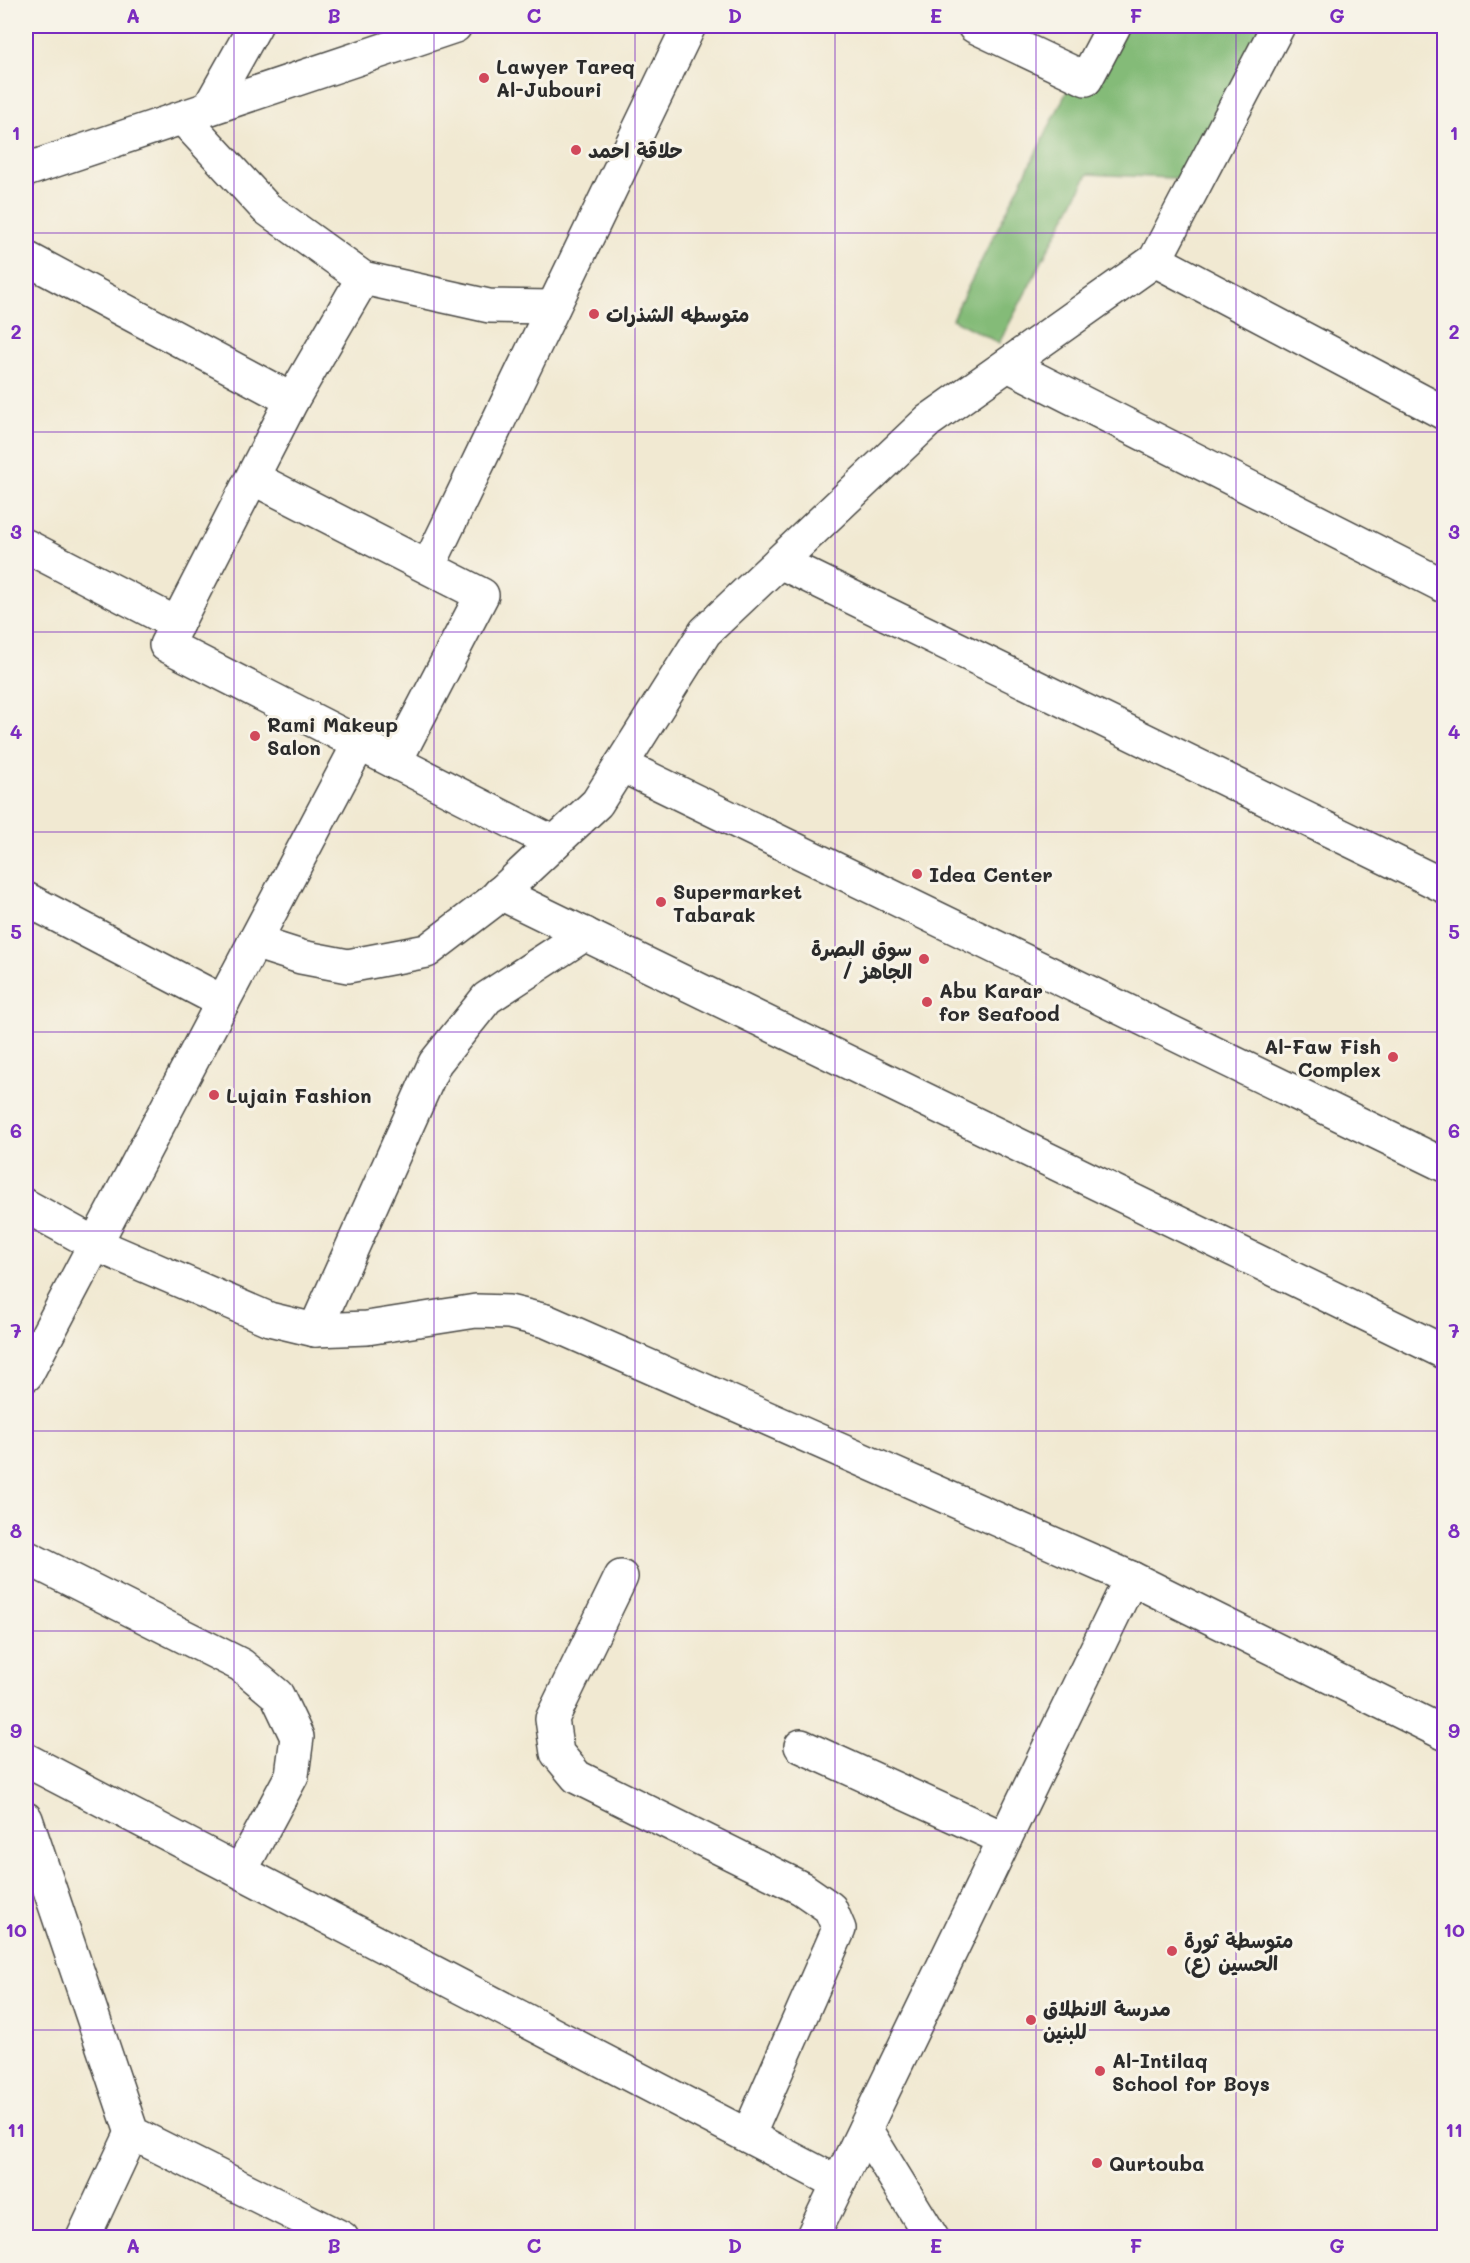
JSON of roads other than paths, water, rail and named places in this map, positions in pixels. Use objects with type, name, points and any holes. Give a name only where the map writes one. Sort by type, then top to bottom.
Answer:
[{"type":"street","points":[[196,113],[255,26]]},
{"type":"street","points":[[26,170],[455,26]]},
{"type":"street","points":[[428,567],[689,26]]},
{"type":"street","points":[[974,26],[1086,79],[1114,26]]},
{"type":"street","points":[[254,942],[302,957],[348,966],[427,951],[500,893],[597,803],[705,632],[928,421],[1155,260],[1278,26]]},
{"type":"street","points":[[196,113],[266,208],[363,278],[489,306],[553,307]]},
{"type":"street","points":[[26,258],[292,400]]},
{"type":"street","points":[[1155,260],[1444,412]]},
{"type":"street","points":[[363,278],[292,400],[166,645],[554,843]]},
{"type":"street","points":[[1008,365],[1444,586]]},
{"type":"street","points":[[253,478],[482,595],[395,762]]},
{"type":"street","points":[[26,546],[177,624]]},
{"type":"street","points":[[780,562],[1444,886]]},
{"type":"street","points":[[26,1375],[359,744]]},
{"type":"street","points":[[621,765],[1444,1166]]},
{"type":"street","points":[[500,893],[1444,1352]]},
{"type":"street","points":[[26,899],[223,1002]]},
{"type":"street","points":[[315,1330],[435,1063],[487,998],[585,934]]},
{"type":"street","points":[[26,1206],[95,1244],[268,1319],[315,1330],[366,1329],[476,1311],[509,1312],[546,1321],[1131,1578],[1444,1733]]},
{"type":"street","points":[[26,1557],[241,1665],[278,1695],[297,1737],[292,1775],[241,1870]]},
{"type":"street","points":[[621,1577],[552,1719],[556,1753],[577,1777],[801,1888],[830,1908],[838,1929],[748,2136]]},
{"type":"street","points":[[812,2238],[1131,1578]]},
{"type":"street","points":[[801,1746],[1005,1839]]},
{"type":"street","points":[[26,1760],[838,2183]]},
{"type":"street","points":[[26,1819],[35,1877],[132,2133],[342,2238]]},
{"type":"street","points":[[865,2129],[932,2238]]},
{"type":"street","points":[[83,2238],[132,2133]]},
{"type":"place","name":"Lawyer Tareq Al-Jubouri","points":[[484,78]]},
{"type":"place","name":"حلاقة احمد","points":[[576,150]]},
{"type":"place","name":"متوسطه الشذرات","points":[[594,314]]},
{"type":"place","name":"Rami Makeup Salon","points":[[255,736]]},
{"type":"place","name":"Idea Center","points":[[917,874]]},
{"type":"place","name":"Supermarket Tabarak","points":[[661,902]]},
{"type":"place","name":"سوق البصرة / الجاهز","points":[[924,959]]},
{"type":"place","name":"Abu Karar for Seafood","points":[[927,1002]]},
{"type":"place","name":"Al-Faw Fish Complex","points":[[1393,1057]]},
{"type":"place","name":"Lujain Fashion","points":[[214,1095]]},
{"type":"place","name":"متوسطة ثورة الحسين (ع)","points":[[1172,1951]]},
{"type":"place","name":"مدرسة الانطلاق للبنين","points":[[1031,2020]]},
{"type":"place","name":"Al-Intilaq School for Boys","points":[[1100,2071]]},
{"type":"place","name":"Qurtouba","points":[[1097,2163]]}]
